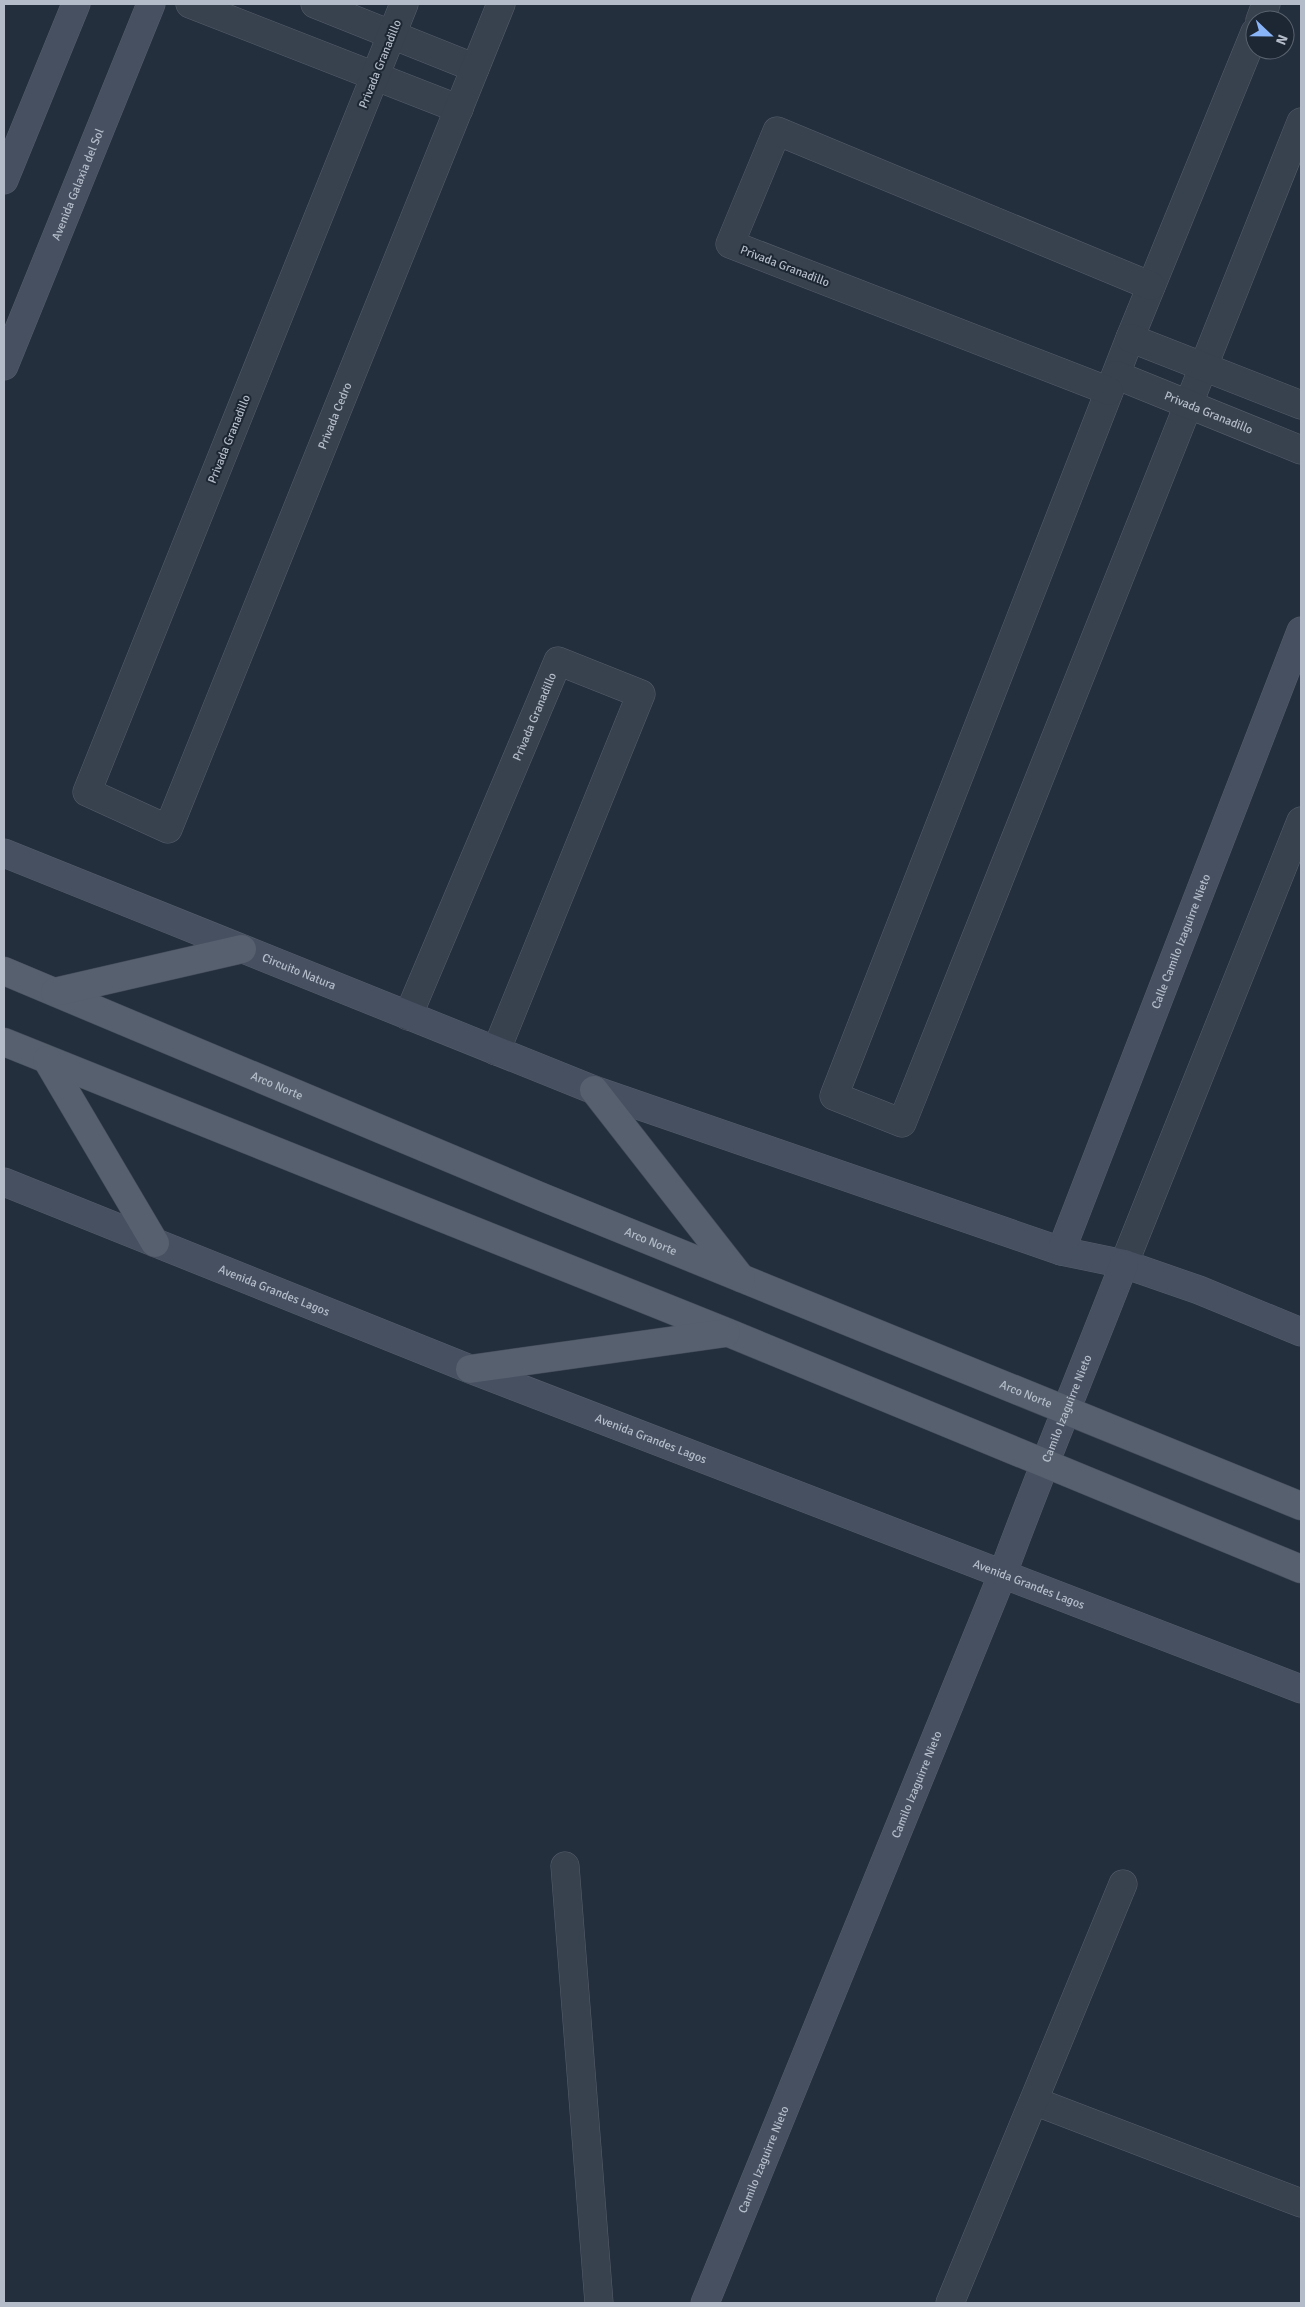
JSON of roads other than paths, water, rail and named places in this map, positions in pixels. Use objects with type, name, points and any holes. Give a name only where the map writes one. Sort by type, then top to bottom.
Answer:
[{"type":"main road","points":[[55,992],[242,949]]},
{"type":"main road","name":"Arco Norte","points":[[4,971],[742,1279],[1301,1506]]},
{"type":"main road","points":[[4,1042],[729,1333],[1301,1569]]},
{"type":"main road","points":[[47,1060],[155,1243]]},
{"type":"main road","points":[[594,1090],[742,1279]]},
{"type":"main road","points":[[470,1369],[729,1333]]},
{"type":"street","points":[[4,180],[76,4]]},
{"type":"street","name":"Avenida Galaxia del Sol","points":[[4,366],[151,4]]},
{"type":"street","points":[[190,4],[459,109]]},
{"type":"street","points":[[315,4],[475,68]]},
{"type":"street","name":"Privada Granadillo","points":[[168,829],[87,792],[404,4]]},
{"type":"street","name":"Privada Cedro","points":[[168,829],[501,4]]},
{"type":"street","points":[[1245,56],[1112,383],[834,1096],[902,1123],[1190,405],[1301,122]]},
{"type":"street","name":"Privada Granadillo","points":[[1151,286],[777,131],[730,244],[1112,383],[1190,405],[1301,450]]},
{"type":"street","points":[[1130,338],[1301,405]]},
{"type":"street","name":"Calle Camilo Izaguirre Nieto","points":[[1061,1251],[1301,632]]},
{"type":"street","name":"Privada Granadillo","points":[[408,1016],[558,661],[641,694],[496,1051]]},
{"type":"street","points":[[1124,1264],[1301,821]]},
{"type":"street","name":"Circuito Natura","points":[[4,854],[594,1090],[1061,1251],[1124,1264],[1200,1290],[1301,1332]]},
{"type":"street","name":"Avenida Grandes Lagos","points":[[4,1182],[470,1369],[1301,1689]]},
{"type":"street","name":"Camilo Izaguirre Nieto","points":[[705,2303],[1003,1574],[1044,1463],[1067,1411],[1124,1264]]},
{"type":"street","points":[[565,1866],[599,2303]]},
{"type":"street","points":[[950,2303],[1123,1884]]},
{"type":"street","points":[[1034,2101],[1301,2203]]}]
